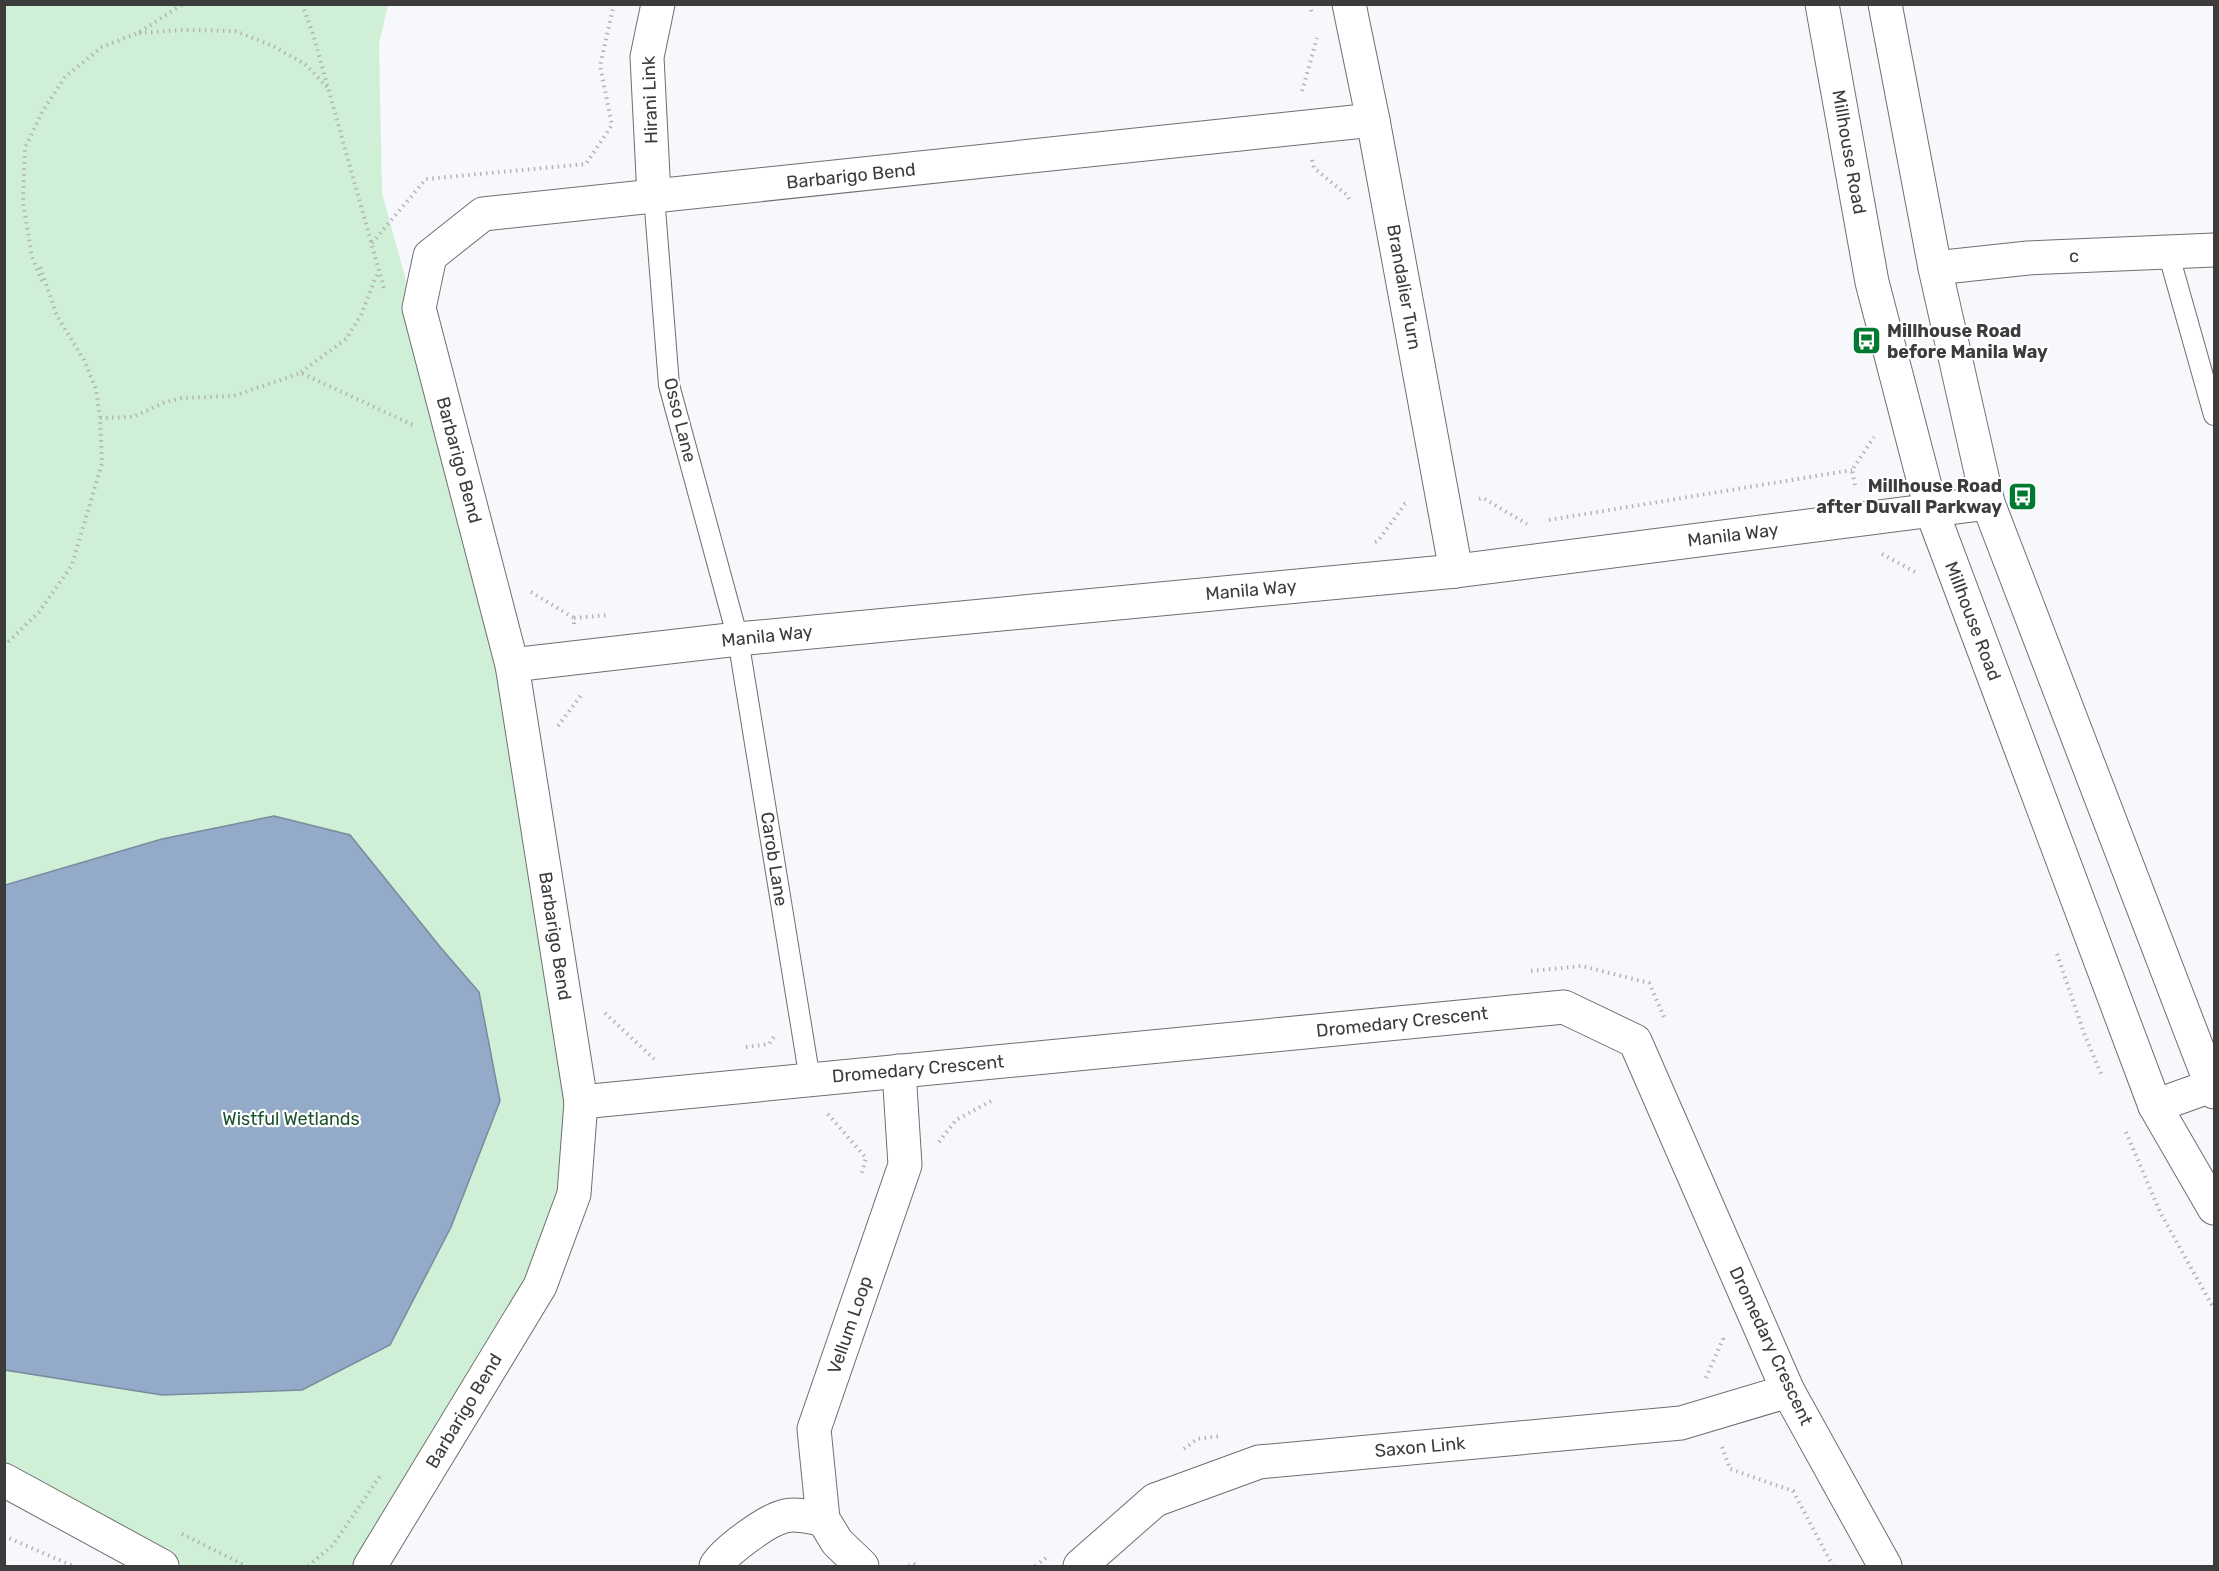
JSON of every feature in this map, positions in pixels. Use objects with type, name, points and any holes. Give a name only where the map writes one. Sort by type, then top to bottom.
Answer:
[{"type":"street","name":"Hirani Link","points":[[654,196],[647,57],[658,4]]},
{"type":"street","name":"Brandalier Turn","points":[[1349,4],[1373,120],[1456,571]]},
{"type":"street","name":"Millhouse Road","points":[[1822,4],[1872,282],[1931,509],[2155,1106],[2214,1208]]},
{"type":"street","points":[[1885,4],[1935,268],[1988,503],[2213,1089],[2155,1106]]},
{"type":"street","name":"Barbarigo Bend","points":[[370,1566],[540,1286],[574,1194],[581,1102],[512,665],[419,308],[430,256],[483,214],[1373,120]]},
{"type":"street","name":"c","points":[[1935,268],[2028,258],[2214,250]]},
{"type":"street","name":"Manila Way","points":[[512,665],[738,639],[1456,571],[1988,503]]},
{"type":"street","name":"Dromedary Crescent","points":[[581,1102],[1564,1007],[1635,1041],[1788,1391],[1885,1566]]},
{"type":"street","name":"Vellum Loop","points":[[862,1566],[837,1542],[823,1519],[814,1429],[904,1165],[899,1071]]},
{"type":"street","name":"Saxon Link","points":[[1080,1566],[1155,1500],[1259,1462],[1681,1423],[1788,1391]]},
{"type":"street","points":[[4,1480],[162,1566]]},
{"type":"street","points":[[716,1566],[722,1557],[757,1530],[786,1515],[823,1519]]},
{"type":"lane","name":"Osso Lane","points":[[654,196],[669,385],[738,639]]},
{"type":"lane","points":[[2168,252],[2214,415]]},
{"type":"lane","name":"Carob Lane","points":[[738,639],[810,1080]]},
{"type":"path","points":[[4,646],[39,612],[72,565],[102,463],[96,389],[84,360],[57,316],[32,256],[23,202],[25,148],[42,112],[65,77],[102,47],[138,33],[183,4]]},
{"type":"path","points":[[302,4],[314,34],[385,293]]},
{"type":"path","points":[[372,243],[426,179],[586,164],[612,125],[600,66],[614,4]]},
{"type":"path","points":[[1310,4],[1312,16]]},
{"type":"path","points":[[1315,28],[1317,40],[1301,93],[1314,168],[1348,196],[1351,208]]},
{"type":"path","points":[[138,33],[182,30],[235,31],[271,45],[305,64],[329,89]]},
{"type":"path","points":[[39,263],[53,306]]},
{"type":"path","points":[[100,418],[133,417],[163,403],[182,398],[233,396],[301,373],[346,339],[362,315],[379,270]]},
{"type":"path","points":[[301,373],[423,430]]},
{"type":"path","points":[[1523,972],[1582,966],[1649,983],[1668,1027]]},
{"type":"path","points":[[735,1049],[769,1044],[784,1024],[801,1024]]},
{"type":"path","points":[[866,1158],[929,1154],[956,1120],[995,1099]]},
{"type":"path","points":[[826,1111],[866,1158]]},
{"type":"path","points":[[859,1180],[866,1158]]},
{"type":"path","points":[[1719,1328],[1723,1339],[1702,1388],[1730,1469],[1793,1491],[1833,1566]]},
{"type":"path","points":[[308,1566],[333,1545],[385,1468]]},
{"type":"path","points":[[4,1536],[73,1566]]},
{"type":"path","points":[[909,1566],[913,1563],[917,1566]]},
{"type":"green space","name":"Wistful Wetlands","points":[[5,5],[388,5],[379,44],[382,193],[512,666],[579,1107],[573,1197],[369,1566],[160,1566],[5,1480]]},
{"type":"water","points":[[274,816],[350,835],[479,992],[500,1101],[451,1227],[390,1345],[302,1390],[162,1395],[5,1370],[5,885],[162,839]]},
{"type":"place","name":"Millhouse Road before Manila Way","points":[[1866,341]]},
{"type":"place","name":"Millhouse Road after Duvall Parkway","points":[[2023,496]]}]
